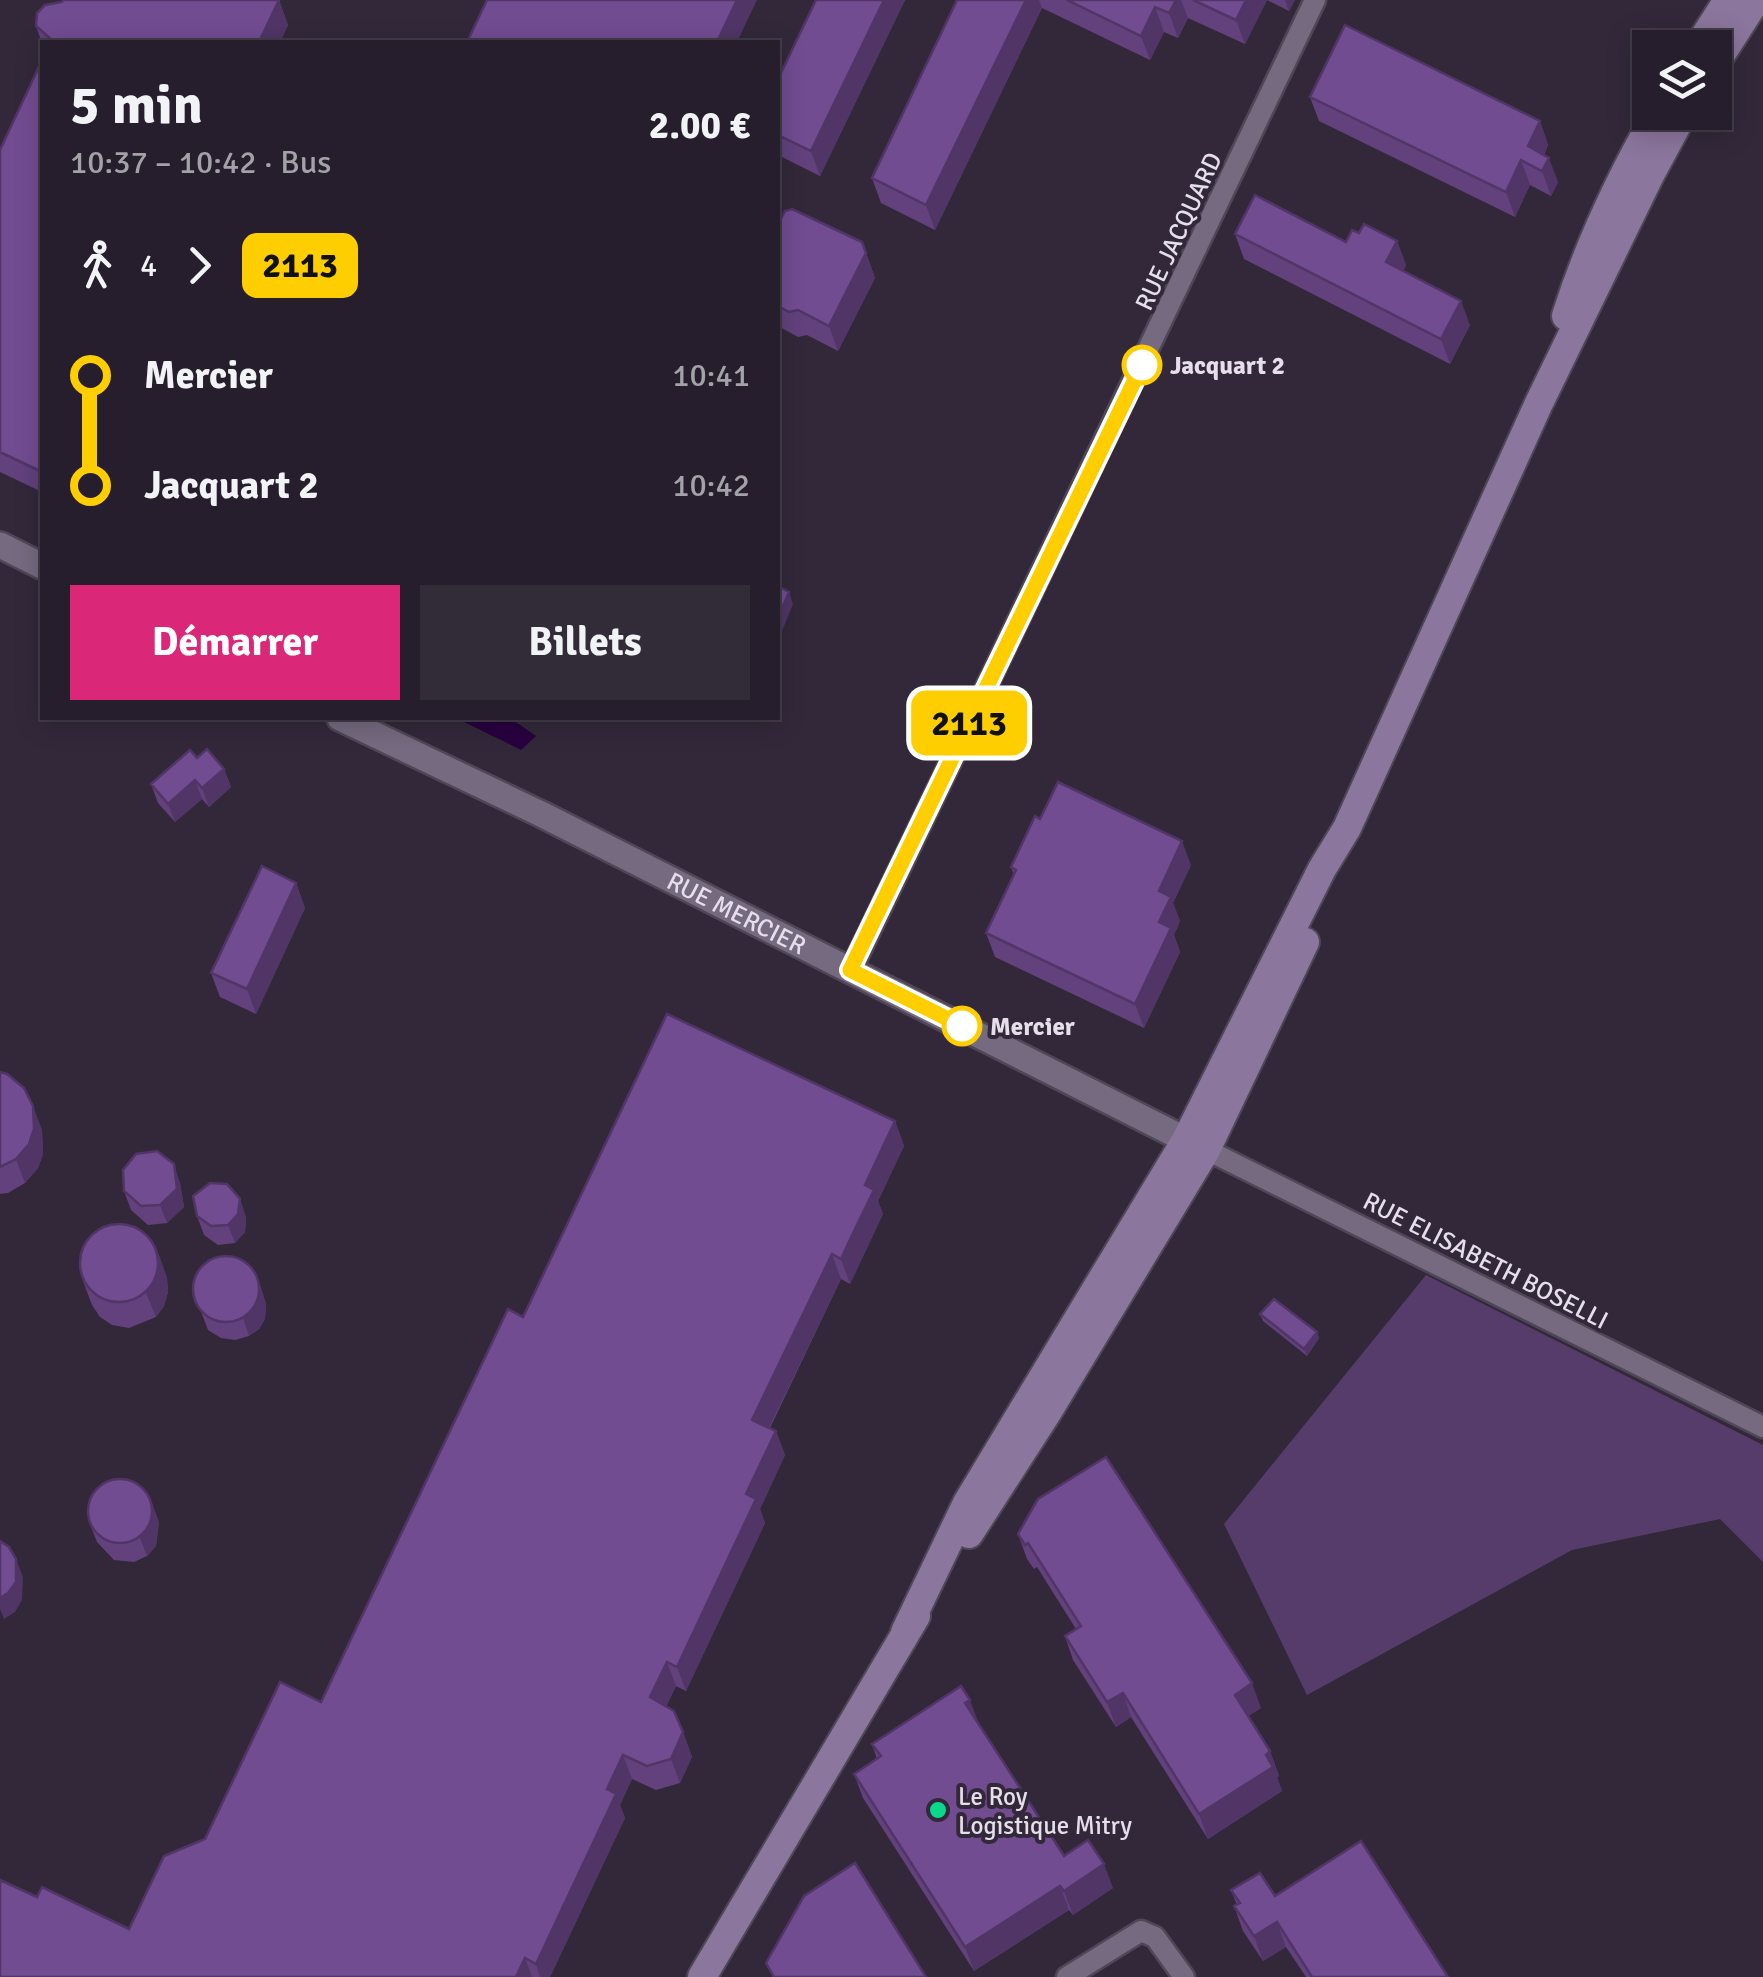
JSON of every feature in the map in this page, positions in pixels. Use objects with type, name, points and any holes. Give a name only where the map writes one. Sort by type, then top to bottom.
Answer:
[{"type":"main road","points":[[1709,30],[1728,0]]},
{"type":"main road","points":[[1732,37],[1756,0]]},
{"type":"main road","points":[[1539,403],[1585,255],[1648,130]]},
{"type":"main road","points":[[702,1977],[906,1632],[1047,1413],[1308,936],[1348,828],[1539,403],[1674,130]]},
{"type":"street","name":"RUE JACQUARD","points":[[850,970],[1316,0]]},
{"type":"street","points":[[0,545],[40,565]]},
{"type":"street","name":"RUE MERCIER","points":[[344,720],[540,814],[1196,1145]]},
{"type":"street","name":"RUE ELISABETH BOSELLI","points":[[1196,1145],[1763,1427]]},
{"type":"street","points":[[1066,1977],[1141,1931],[1155,1937],[1184,1977]]},
{"type":"shaded area","points":[[460,720],[513,720],[536,736],[521,750]]},
{"type":"shaded area","points":[[1426,1275],[1763,1445],[1763,1562],[1720,1519],[1572,1550],[1307,1695],[1224,1524]]},
{"type":"building","points":[[279,0],[260,40],[52,40],[36,26],[37,13],[45,5]]},
{"type":"building","points":[[487,0],[737,0],[718,40],[468,40]]},
{"type":"building","points":[[816,0],[884,0],[811,151],[780,136],[780,75]]},
{"type":"building","points":[[957,0],[1026,0],[926,205],[872,178]]},
{"type":"building","points":[[1067,0],[1176,0],[1169,13],[1155,7],[1141,36]]},
{"type":"building","points":[[1193,0],[1246,0],[1236,20]]},
{"type":"building","points":[[1345,25],[1540,121],[1528,146],[1549,158],[1542,171],[1521,160],[1506,192],[1310,97]]},
{"type":"building","points":[[40,64],[40,471],[0,452],[0,150]]},
{"type":"building","points":[[1255,195],[1346,242],[1352,230],[1359,233],[1364,224],[1397,241],[1386,262],[1461,301],[1441,339],[1235,234]]},
{"type":"building","points":[[792,209],[862,242],[866,253],[829,326],[798,310],[789,312],[780,307],[780,221],[785,211]]},
{"type":"building","points":[[780,587],[789,592],[780,613]]},
{"type":"building","points":[[207,749],[224,769],[202,788],[195,780],[168,804],[151,784],[190,750],[197,758]]},
{"type":"building","points":[[1058,782],[1182,841],[1159,891],[1171,897],[1159,922],[1171,928],[1135,1004],[986,933],[1016,870],[1011,867],[1035,816],[1040,819]]},
{"type":"building","points":[[262,866],[296,883],[247,989],[211,973]]},
{"type":"building","points":[[667,1014],[895,1121],[865,1185],[874,1190],[841,1259],[832,1254],[752,1420],[776,1431],[746,1494],[756,1499],[677,1667],[667,1662],[650,1697],[674,1711],[683,1732],[671,1759],[647,1766],[623,1755],[607,1789],[616,1794],[536,1964],[525,1958],[516,1977],[0,1977],[0,1880],[37,1897],[42,1887],[129,1929],[164,1856],[205,1839],[280,1682],[321,1702],[508,1309],[523,1317]]},
{"type":"building","points":[[0,1072],[24,1088],[33,1106],[34,1129],[29,1144],[16,1159],[0,1167]]},
{"type":"building","points":[[157,1151],[174,1164],[177,1189],[160,1205],[141,1206],[124,1191],[123,1170],[136,1154]]},
{"type":"building","points":[[210,1183],[227,1184],[240,1199],[238,1214],[228,1225],[211,1226],[197,1216],[193,1196]]},
{"type":"building","points":[[111,1224],[127,1224],[152,1241],[158,1263],[152,1285],[141,1296],[127,1302],[111,1302],[86,1285],[80,1271],[80,1255],[97,1230]]},
{"type":"building","points":[[226,1256],[249,1266],[259,1289],[249,1312],[226,1322],[203,1312],[193,1289],[203,1266]]},
{"type":"building","points":[[1274,1299],[1317,1332],[1304,1349],[1260,1314]]},
{"type":"building","points":[[1106,1457],[1252,1683],[1235,1695],[1270,1751],[1266,1755],[1273,1767],[1199,1814],[1123,1693],[1107,1702],[1065,1636],[1081,1626],[1028,1543],[1025,1545],[1018,1534],[1038,1499]]},
{"type":"building","points":[[120,1479],[143,1488],[152,1511],[143,1534],[120,1543],[97,1534],[88,1511],[97,1488]]},
{"type":"building","points":[[0,1541],[16,1559],[16,1582],[0,1598]]},
{"type":"building","points":[[961,1686],[970,1700],[965,1703],[1064,1856],[1088,1840],[1104,1864],[1064,1891],[1060,1886],[965,1947],[854,1774],[881,1756],[872,1744]]},
{"type":"building","points":[[1361,1841],[1448,1977],[1312,1977],[1277,1922],[1254,1936],[1234,1906],[1240,1903],[1231,1890],[1260,1873],[1275,1896]]},
{"type":"building","points":[[855,1863],[926,1977],[774,1977],[766,1963],[804,1896]]},
{"type":"bus line","name":"2113","points":[[962,1026],[850,970],[1142,365]]},
{"type":"place","name":"Jacquart 2","points":[[1142,365]]},
{"type":"place","name":"Mercier","points":[[962,1026]]},
{"type":"place","name":"Le Roy Logistique Mitry","points":[[938,1810]]}]
